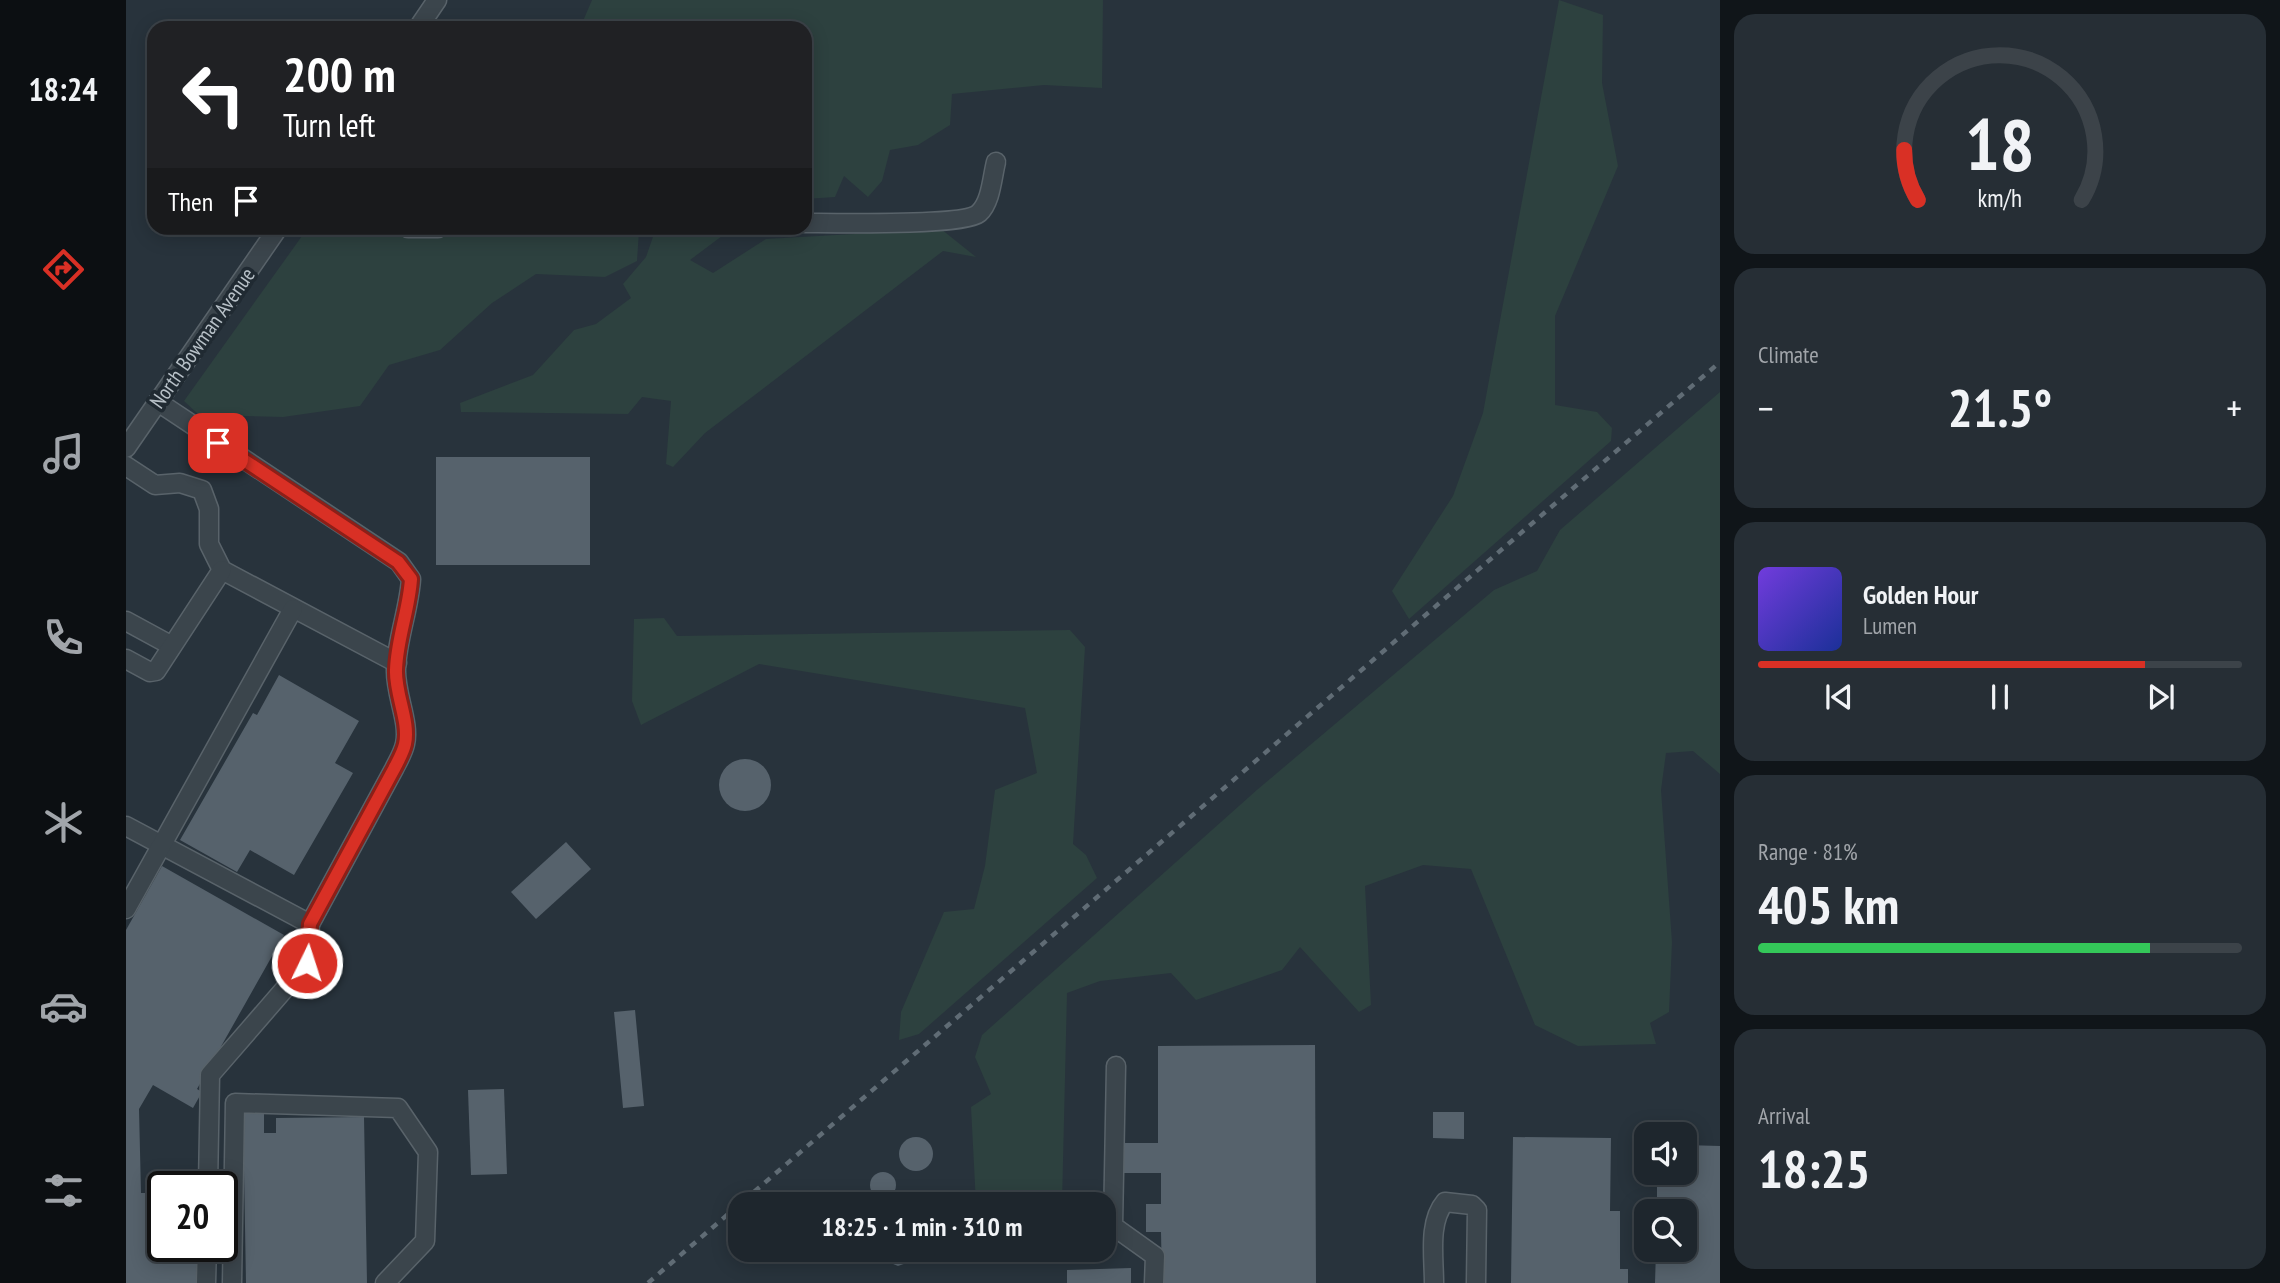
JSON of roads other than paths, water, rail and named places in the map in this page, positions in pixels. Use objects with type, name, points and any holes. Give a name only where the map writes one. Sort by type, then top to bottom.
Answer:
[{"type":"street","points":[[423,21],[437,0]]},
{"type":"street","points":[[812,223],[918,222],[973,218],[982,211],[990,191],[996,162]]},
{"type":"street","name":"North Bowman Avenue","points":[[126,448],[273,235]]},
{"type":"street","points":[[158,402],[398,562],[411,579],[410,601],[401,632],[396,684],[405,729],[405,744],[310,924],[307,963],[210,1075],[208,1171]]},
{"type":"street","points":[[126,466],[155,485],[180,483],[202,491],[209,509],[209,544],[222,570],[397,663]]},
{"type":"street","points":[[126,659],[150,672],[156,671],[222,570]]},
{"type":"street","points":[[126,909],[293,609]]},
{"type":"street","points":[[126,621],[172,646]]},
{"type":"street","points":[[126,826],[310,924]]},
{"type":"street","points":[[1116,1066],[1113,1226],[1155,1256],[1154,1283]]},
{"type":"street","points":[[232,1283],[235,1102],[397,1108],[428,1152],[425,1241],[385,1283]]},
{"type":"street","points":[[1434,1283],[1435,1221],[1445,1202],[1472,1205],[1477,1210],[1476,1283]]},
{"type":"street","points":[[206,1283],[207,1262]]},
{"type":"railway","points":[[648,1283],[1720,362]]}]
